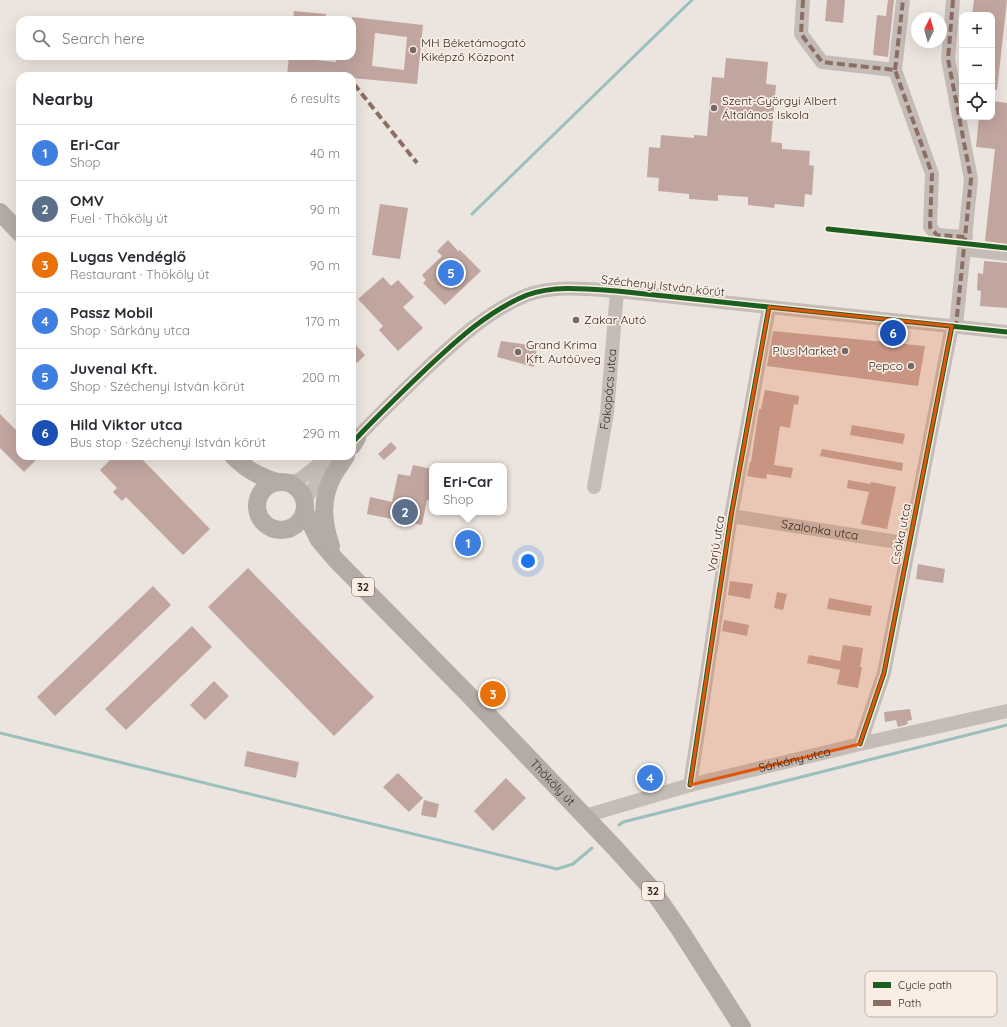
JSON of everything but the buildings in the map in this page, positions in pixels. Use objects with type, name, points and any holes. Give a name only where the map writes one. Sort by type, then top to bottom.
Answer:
[{"type":"main road","points":[[0,212],[16,228]]},
{"type":"main road","name":"32","points":[[236,460],[263,477],[282,482]]},
{"type":"main road","name":"32","points":[[236,460],[254,490],[257,502]]},
{"type":"main road","points":[[336,560],[325,528],[325,497],[331,479],[343,460]]},
{"type":"main road","points":[[257,502],[261,492],[268,486],[282,482]]},
{"type":"main road","name":"Thököly út","points":[[282,482],[295,486],[302,492],[305,506],[319,540],[336,560],[585,816],[651,888],[680,930],[742,1027]]},
{"type":"main road","name":"Thököly út","points":[[257,502],[259,514],[267,525],[300,536],[336,560]]},
{"type":"main road","points":[[285,530],[292,528],[298,523],[305,506]]},
{"type":"street","points":[[803,0],[801,34],[822,62],[895,70]]},
{"type":"street","points":[[903,0],[895,70],[932,174],[930,227],[937,235],[1007,254]]},
{"type":"street","name":"Csóka utca","points":[[860,744],[884,673],[954,326],[965,243],[971,179],[948,59],[953,0]]},
{"type":"street","name":"Széchenyi István körút","points":[[356,439],[468,330],[508,305],[528,295],[550,290],[577,288],[617,291],[1007,332]]},
{"type":"street","name":"Fakopács utca","points":[[594,487],[607,413],[617,291]]},
{"type":"street","name":"Varjú utca","points":[[690,785],[731,516],[769,306]]},
{"type":"street","points":[[282,482],[299,480],[325,460]]},
{"type":"street","points":[[305,506],[312,489],[336,460]]},
{"type":"street","name":"Szalonka utca","points":[[731,516],[910,544]]},
{"type":"street","name":"Sárkány utca","points":[[585,816],[690,785],[860,744],[1007,711]]},
{"type":"highlighted area","points":[[769,307],[952,326],[884,673],[860,744],[690,785],[731,516]]},
{"type":"waterway","points":[[472,214],[692,0]]},
{"type":"waterway","points":[[619,825],[623,822],[1007,725]]},
{"type":"waterway","points":[[0,733],[557,869],[573,864],[592,848]]},
{"type":"marked path","points":[[803,0],[801,34],[822,62],[895,70],[932,174],[930,227],[937,235],[966,237]]},
{"type":"marked path","points":[[895,70],[903,0]]},
{"type":"marked path","points":[[953,0],[948,59],[971,179],[956,326]]},
{"type":"marked path","points":[[356,87],[417,163]]},
{"type":"cycle path","points":[[828,229],[1007,248]]},
{"type":"cycle path","points":[[356,439],[427,368],[474,327],[499,309],[527,295],[549,290],[572,288],[617,291],[1007,332]]},
{"type":"cycle path","points":[[690,785],[731,516],[769,307]]},
{"type":"cycle path","points":[[860,744],[884,673],[952,326]]},
{"type":"place","name":"MH Béketámogató Kiképző Központ","points":[[413,50]]},
{"type":"place","name":"Szent-Györgyi Albert Általános Iskola","points":[[714,108]]},
{"type":"place","name":"Juvenal Kft.","points":[[451,273]]},
{"type":"place","name":"Zakar Autó","points":[[576,320]]},
{"type":"place","name":"Hild Viktor utca","points":[[893,333]]},
{"type":"place","name":"Plus Market","points":[[845,351]]},
{"type":"place","name":"Grand Krima Kft. Autóüveg","points":[[518,352]]},
{"type":"place","name":"Pepco","points":[[911,366]]},
{"type":"place","name":"OMV","points":[[405,512]]},
{"type":"place","name":"Eri-Car","points":[[468,543]]},
{"type":"place","name":"Lugas Vendéglő","points":[[493,694]]},
{"type":"place","name":"Passz Mobil","points":[[650,778]]}]
